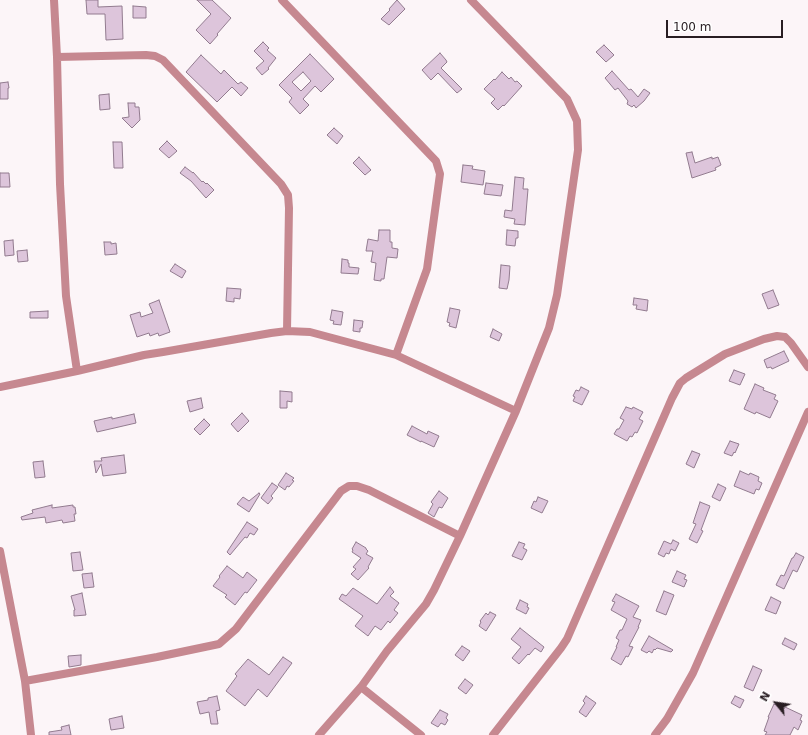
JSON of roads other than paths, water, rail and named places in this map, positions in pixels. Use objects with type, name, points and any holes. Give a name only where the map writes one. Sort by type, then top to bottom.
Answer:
[{"type":"street","points":[[54,0],[60,184],[66,296],[77,371]]},
{"type":"street","points":[[282,0],[436,161],[440,174],[427,269],[396,355]]},
{"type":"street","points":[[319,735],[361,687],[387,651],[426,604],[434,590],[516,411],[549,328],[558,295],[578,150],[577,121],[567,99],[471,0]]},
{"type":"street","points":[[57,57],[146,55],[155,56],[163,60],[281,184],[288,195],[289,208],[286,332]]},
{"type":"street","points":[[0,387],[156,353],[271,333],[310,332],[396,355],[516,411]]},
{"type":"street","points":[[493,735],[567,639],[672,398],[680,383],[725,354],[764,339],[777,336],[785,337],[791,343],[808,367]]},
{"type":"street","points":[[655,735],[667,719],[693,673],[808,412]]},
{"type":"street","points":[[24,681],[157,657],[219,644],[236,629],[341,491],[349,486],[357,486],[369,490],[460,536]]},
{"type":"street","points":[[0,551],[24,681],[31,735]]},
{"type":"street","points":[[361,687],[421,735]]}]
